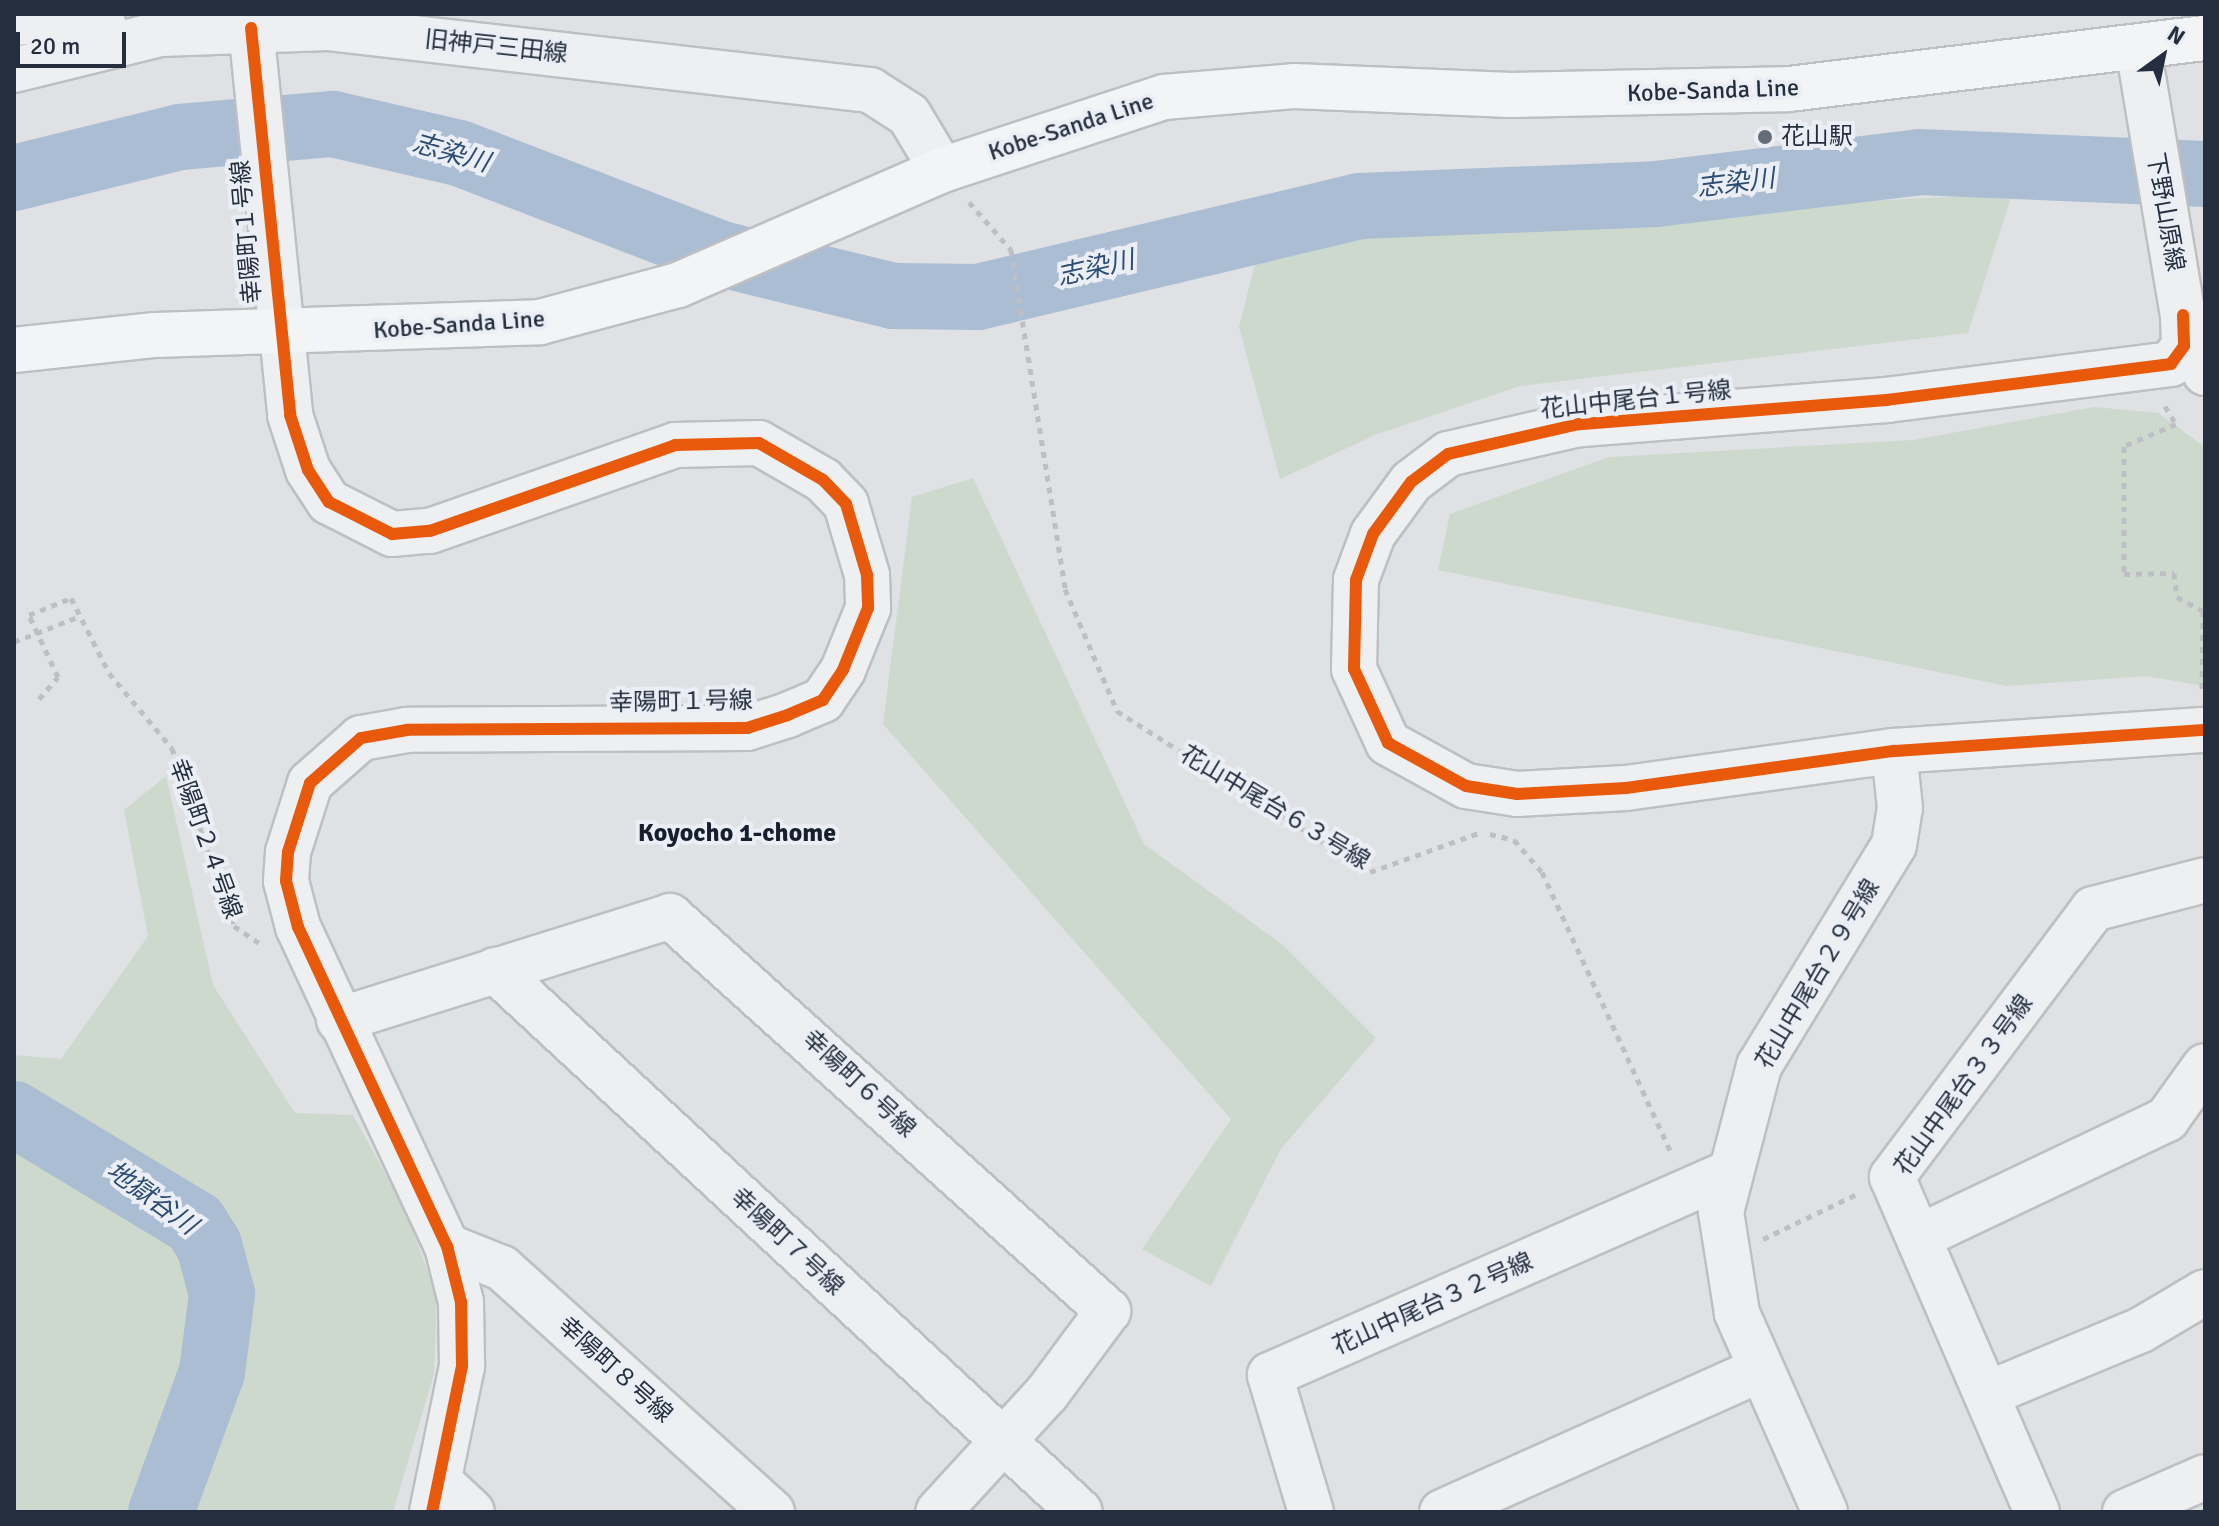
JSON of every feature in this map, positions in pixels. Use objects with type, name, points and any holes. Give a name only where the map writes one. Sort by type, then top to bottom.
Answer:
[{"type":"main road","name":"Kobe-Sanda Line","points":[[14,350],[155,335],[279,336],[540,322],[678,285],[887,199],[942,170],[1077,120],[1229,88],[1511,95],[1789,89],[2205,38]]},
{"type":"street","points":[[14,23],[100,14],[110,45]]},
{"type":"street","name":"旧神戸三田線","points":[[14,70],[110,45],[251,28],[327,28],[870,90],[909,115],[942,170]]},
{"type":"street","name":"幸陽町１号線","points":[[251,28],[258,73],[263,170],[279,336],[290,415],[308,470],[329,502],[357,520],[392,534],[430,531],[675,445],[759,443],[812,472],[846,504],[867,575],[868,608],[843,670],[823,700],[788,715],[747,728],[476,725],[361,738],[310,783],[294,818],[286,881],[298,927],[447,1246],[461,1302],[462,1366],[436,1497]]},
{"type":"street","name":"下野山原線","points":[[2138,47],[2183,315],[2205,373]]},
{"type":"street","name":"花山中尾台１号線","points":[[2183,315],[2184,346],[2171,364],[1887,400],[1579,424],[1476,443],[1411,482],[1365,553],[1356,580],[1354,669],[1373,722],[1388,743],[1466,786],[1517,794],[1626,788],[1894,751],[2203,730]]},
{"type":"street","name":"花山中尾台２９号線","points":[[1825,1512],[1737,1313],[1721,1212],[1708,1183],[1759,1066],[1894,845],[1900,808],[1894,751]]},
{"type":"street","name":"花山中尾台３３号線","points":[[2037,1512],[1892,1177],[2093,909],[2205,880]]},
{"type":"street","name":"幸陽町６号線","points":[[339,1020],[670,916],[1108,1311],[1003,1442],[938,1512]]},
{"type":"street","name":"幸陽町７号線","points":[[495,970],[1080,1512]]},
{"type":"street","points":[[1919,1237],[2167,1119],[2205,1066]]},
{"type":"street","name":"花山中尾台３２号線","points":[[1311,1512],[1270,1375],[1708,1183]]},
{"type":"street","name":"幸陽町８号線","points":[[447,1246],[502,1268],[772,1512]]},
{"type":"street","points":[[1987,1394],[2141,1330],[2205,1292]]},
{"type":"street","points":[[1442,1512],[1762,1369]]},
{"type":"street","points":[[2125,1512],[2205,1477]]},
{"type":"street","points":[[436,1497],[472,1512]]},
{"type":"path","points":[[2123,371],[2129,392],[2161,399],[2176,424],[2124,446],[2124,574],[2174,573],[2177,597],[2203,611],[2203,730]]},
{"type":"path","points":[[14,642],[80,616]]},
{"type":"path","points":[[1728,1255],[1892,1177]]},
{"type":"shaded area","points":[[2012,194],[1968,333],[1520,386],[1375,435],[1280,479],[1239,327],[1259,248],[1525,217]]},
{"type":"shaded area","points":[[2094,407],[2158,413],[2205,447],[2205,686],[2146,676],[2007,686],[1438,570],[1450,514],[1609,457],[1913,440]]},
{"type":"shaded area","points":[[973,478],[1144,844],[1283,945],[1376,1038],[1281,1149],[1211,1286],[1142,1249],[1231,1119],[883,724],[912,497]]},
{"type":"shaded area","points":[[166,776],[213,985],[295,1113],[353,1115],[406,1212],[437,1297],[434,1374],[393,1512],[14,1512],[14,1055],[61,1059],[148,936],[124,810]]},
{"type":"waterway","name":"志染川","points":[[14,178],[180,137],[333,124],[459,153],[721,254],[893,296],[978,297],[1360,206],[1656,194],[1919,162],[2205,174]]},
{"type":"waterway","name":"地獄谷川","points":[[14,1114],[195,1223],[209,1245],[222,1294],[212,1372],[161,1512]]},
{"type":"cycle path","points":[[251,28],[290,415],[308,470],[329,502],[392,534],[430,531],[675,445],[759,443],[823,480],[846,504],[867,575],[868,608],[843,670],[823,700],[788,715],[747,728],[407,730],[361,738],[310,783],[288,852],[286,881],[298,927],[447,1246],[461,1302],[462,1366],[432,1512]]},
{"type":"cycle path","points":[[2183,315],[2184,346],[2171,364],[1887,400],[1579,424],[1448,454],[1411,482],[1373,534],[1356,580],[1354,669],[1388,743],[1466,786],[1517,794],[1626,788],[1894,751],[2205,730]]},
{"type":"place","name":"花山駅","points":[[1765,137]]},
{"type":"district","name":"Koyocho 1-chome","points":[[737,834]]}]
